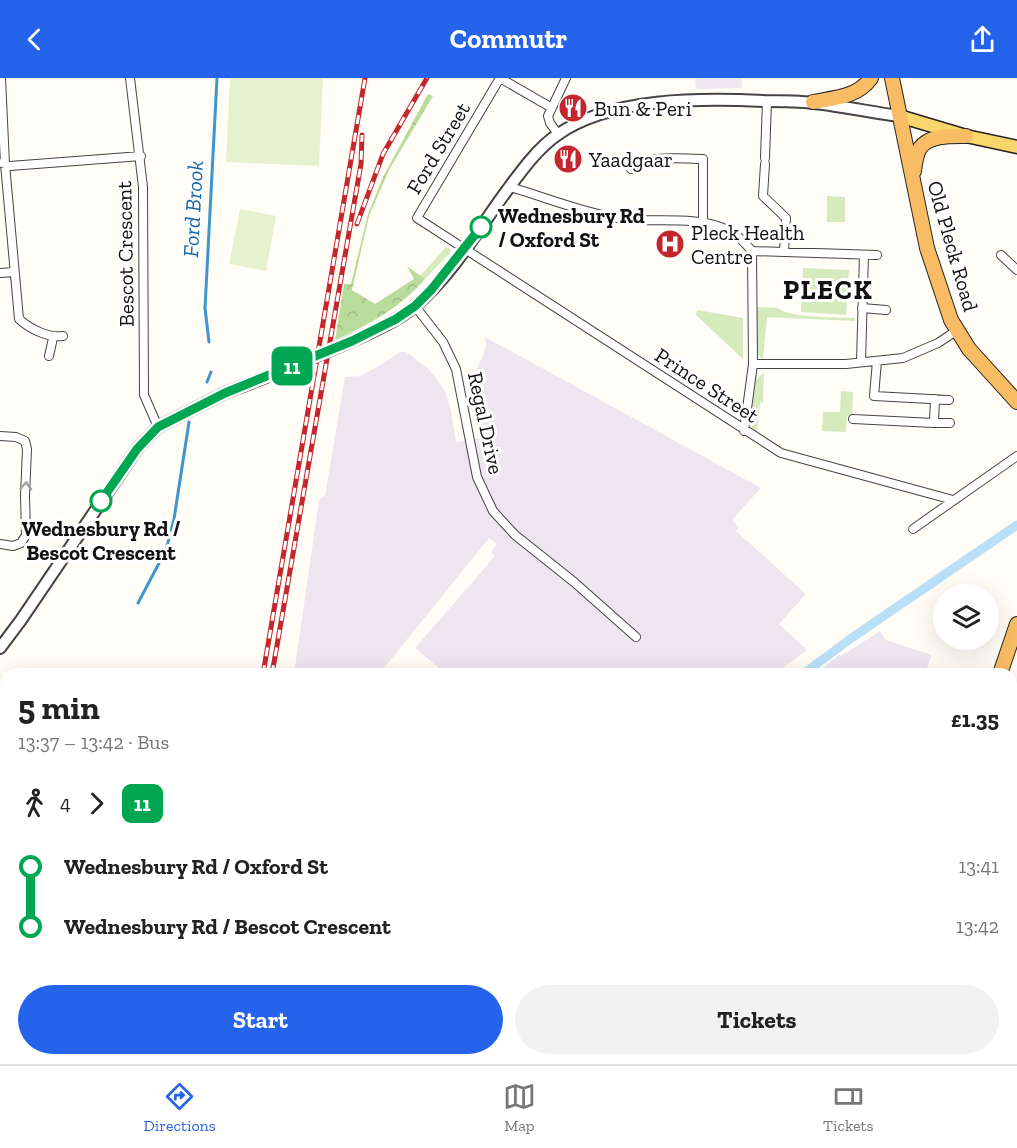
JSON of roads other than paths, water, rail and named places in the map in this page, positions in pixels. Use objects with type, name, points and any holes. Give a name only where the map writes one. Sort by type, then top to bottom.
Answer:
[{"type":"highway","points":[[813,102],[848,96],[866,85],[871,78]]},
{"type":"highway","name":"Old Pleck Road","points":[[892,78],[927,248],[948,311],[956,330],[988,372],[1017,402]]},
{"type":"highway","points":[[912,180],[918,153],[924,144],[936,138],[966,136]]},
{"type":"highway","points":[[1002,668],[1016,631]]},
{"type":"main road","points":[[899,116],[966,136],[1017,147]]},
{"type":"street","points":[[1,78],[2,163],[19,319],[26,326],[53,338],[63,336]]},
{"type":"street","name":"Bescot Crescent","points":[[130,78],[141,156],[145,259],[144,395],[158,427]]},
{"type":"street","points":[[500,78],[552,108]]},
{"type":"street","name":"Ford Street","points":[[464,250],[417,218],[500,78]]},
{"type":"street","points":[[558,134],[548,116],[566,78]]},
{"type":"street","points":[[0,648],[21,621],[137,449],[158,427],[225,393],[379,329],[415,306],[464,250],[510,187],[546,143],[558,134],[575,124],[601,114],[662,103],[714,99],[813,102],[899,116]]},
{"type":"street","points":[[767,101],[763,196],[786,218],[784,252]]},
{"type":"street","points":[[2,163],[10,166],[141,156]]},
{"type":"street","points":[[631,170],[640,162],[651,159],[703,159],[703,223]]},
{"type":"street","points":[[510,187],[620,219],[703,223],[730,231],[752,251],[877,255]]},
{"type":"street","name":"Prince Street","points":[[464,250],[781,453],[953,500]]},
{"type":"street","points":[[744,431],[753,364],[752,251]]},
{"type":"street","points":[[861,362],[864,255]]},
{"type":"street","points":[[1001,255],[1016,269]]},
{"type":"street","points":[[0,273],[14,272]]},
{"type":"street","name":"Regal Drive","points":[[415,306],[443,342],[456,369],[477,477],[493,511],[515,535],[574,582],[636,637]]},
{"type":"street","points":[[862,308],[886,310]]},
{"type":"street","points":[[753,364],[846,364],[903,358],[939,343],[956,330]]},
{"type":"street","points":[[49,356],[53,338]]},
{"type":"street","points":[[876,361],[874,396],[949,400]]},
{"type":"street","points":[[934,423],[935,399]]},
{"type":"street","points":[[853,419],[950,423]]},
{"type":"street","points":[[0,436],[16,437],[25,441],[27,449],[26,535],[21,543],[14,546],[0,544]]},
{"type":"street","points":[[913,529],[1017,456]]},
{"type":"waterway","name":"Ford Brook","points":[[209,342],[205,308],[217,78]]},
{"type":"waterway","name":"Ford Brook","points":[[207,382],[211,372]]},
{"type":"waterway","name":"Ford Brook","points":[[138,603],[166,550],[174,519],[189,422]]},
{"type":"waterway","points":[[811,668],[1017,525]]},
{"type":"railway","points":[[264,668],[365,78]]},
{"type":"railway","points":[[357,224],[383,154],[427,78]]},
{"type":"railway","points":[[273,668],[361,164],[362,135]]},
{"type":"place","name":"Bun & Peri","points":[[573,108]]},
{"type":"place","name":"Yaadgaar","points":[[568,159]]},
{"type":"place","name":"Wednesbury Rd / Oxford St","points":[[481,227]]},
{"type":"place","name":"Pleck Health Centre","points":[[670,244]]},
{"type":"place","name":"Wednesbury Rd / Bescot Crescent","points":[[101,501]]},
{"type":"district","name":"PLECK","points":[[828,290]]}]
